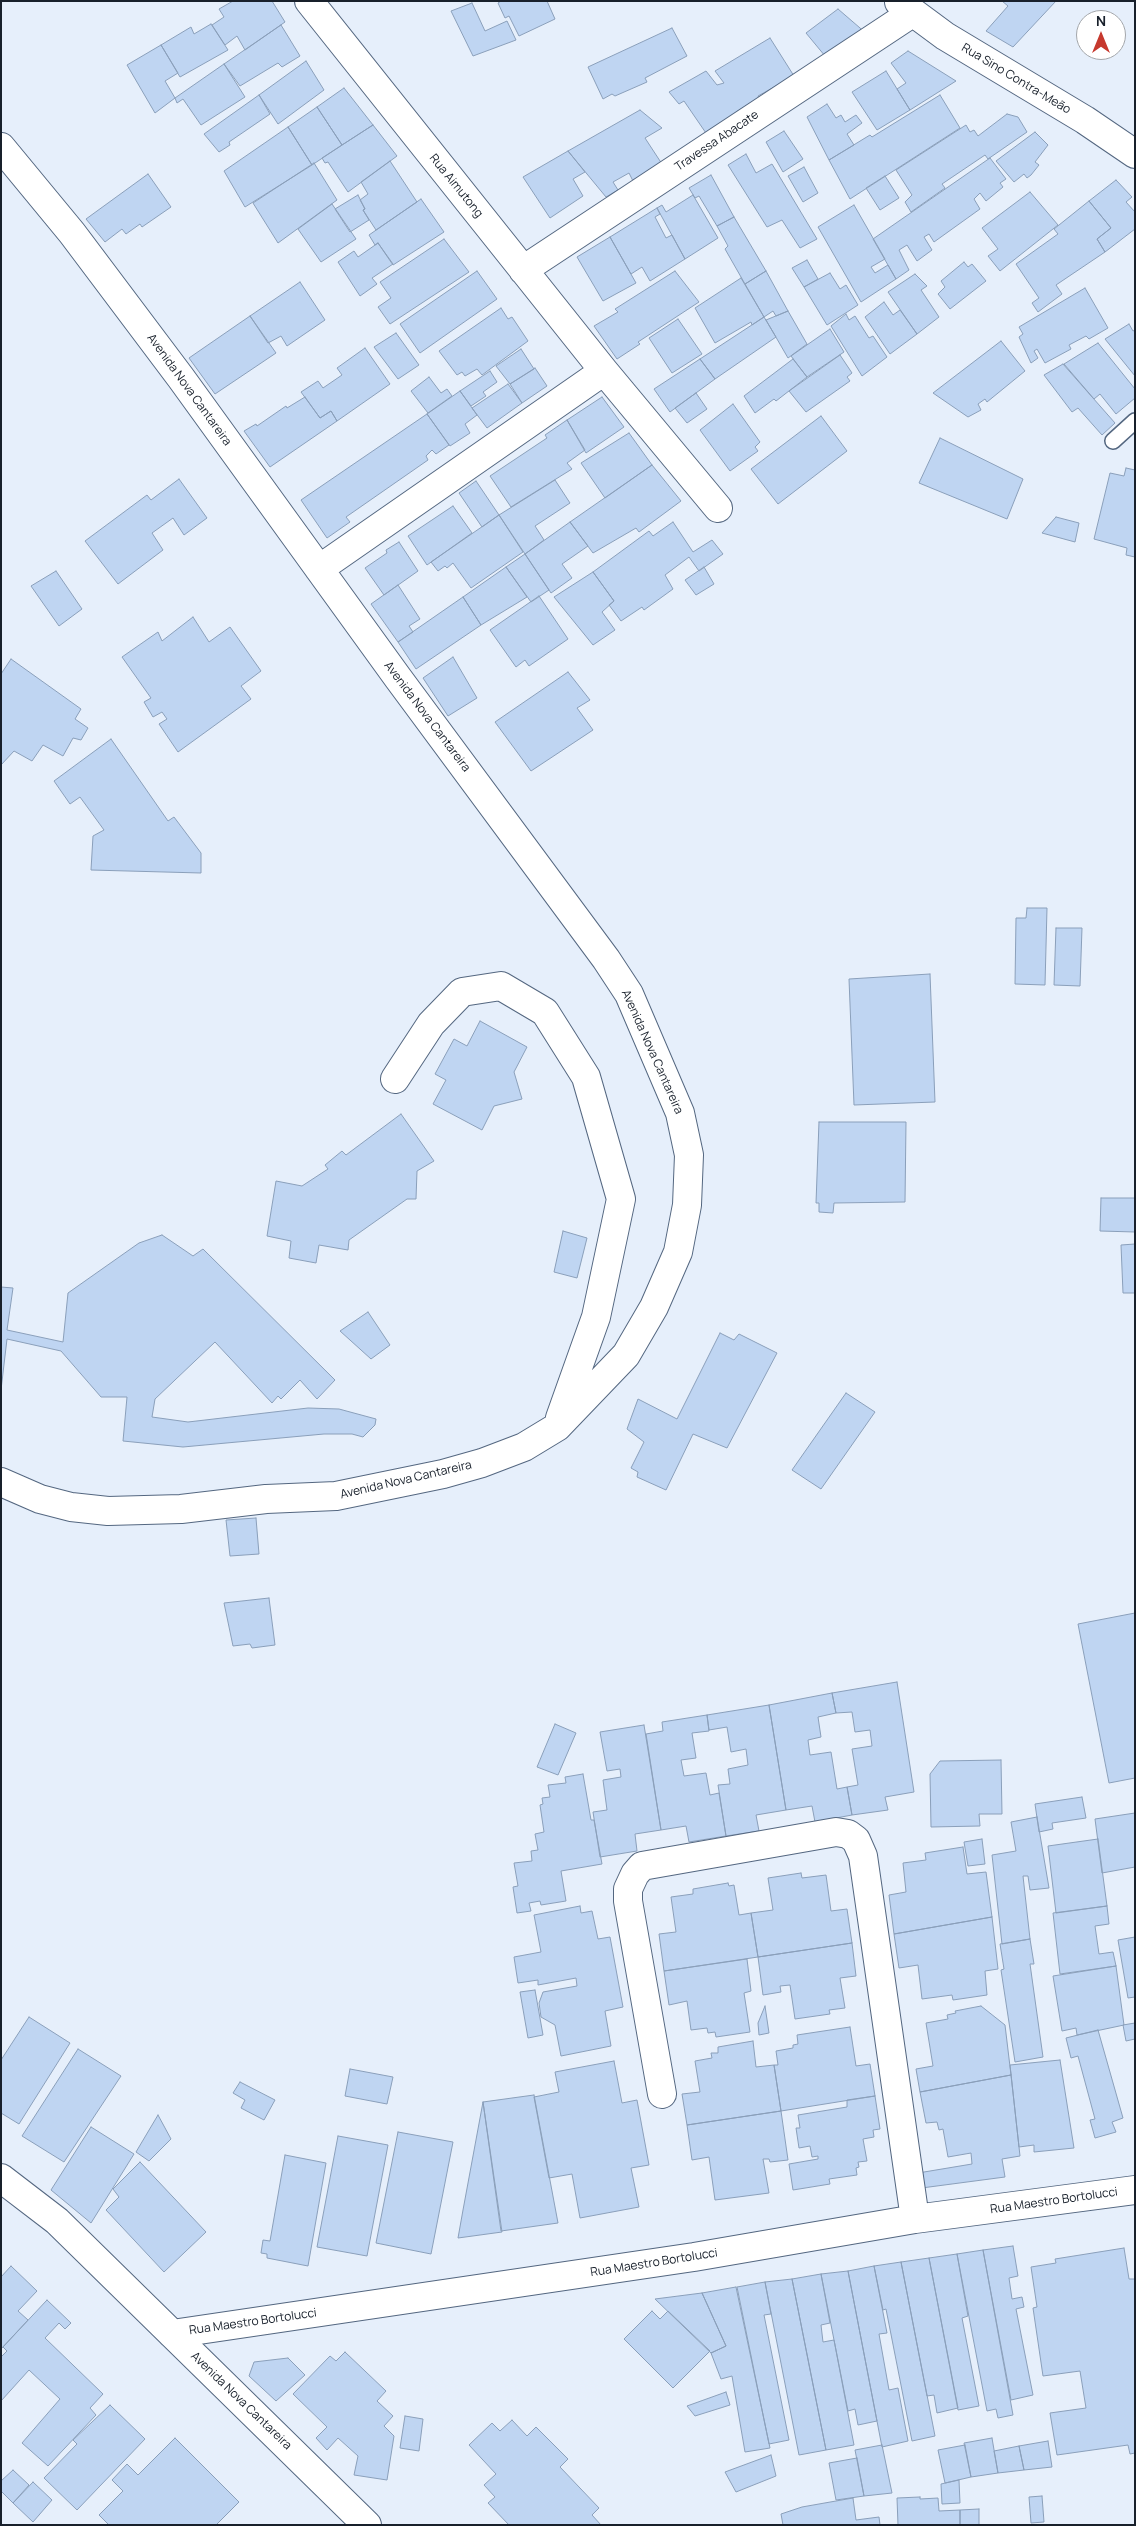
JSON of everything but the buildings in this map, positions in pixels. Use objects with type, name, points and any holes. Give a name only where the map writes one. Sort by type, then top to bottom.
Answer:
[{"type":"street","name":"Rua Aimutong","points":[[309,1],[604,371],[718,508]]},
{"type":"street","name":"Travessa Abacate","points":[[523,270],[905,7]]},
{"type":"street","name":"Rua Sino Contra-Meão","points":[[905,7],[945,36],[1084,120],[1135,154]]},
{"type":"street","name":"Avenida Nova Cantareira","points":[[1,147],[84,248],[557,891],[629,994],[680,1113],[689,1155],[687,1204],[678,1252],[654,1307],[626,1355],[557,1427],[524,1447],[482,1463],[443,1474],[336,1496],[266,1499],[181,1509],[108,1511],[72,1507],[40,1499],[1,1482]]},
{"type":"street","points":[[319,569],[604,371]]},
{"type":"street","points":[[396,1079],[431,1024],[462,992],[501,986],[545,1012],[586,1077],[621,1199],[596,1317],[557,1427]]},
{"type":"street","points":[[662,2094],[628,1901],[628,1889],[635,1874],[642,1866],[836,1832],[848,1834],[856,1840],[863,1856],[915,2219]]},
{"type":"street","name":"Avenida Nova Cantareira","points":[[1,2178],[57,2221],[367,2525]]},
{"type":"street","name":"Rua Maestro Bortolucci","points":[[172,2334],[694,2258],[915,2219],[1135,2190]]},
{"type":"lane","points":[[1113,441],[1135,421]]}]
